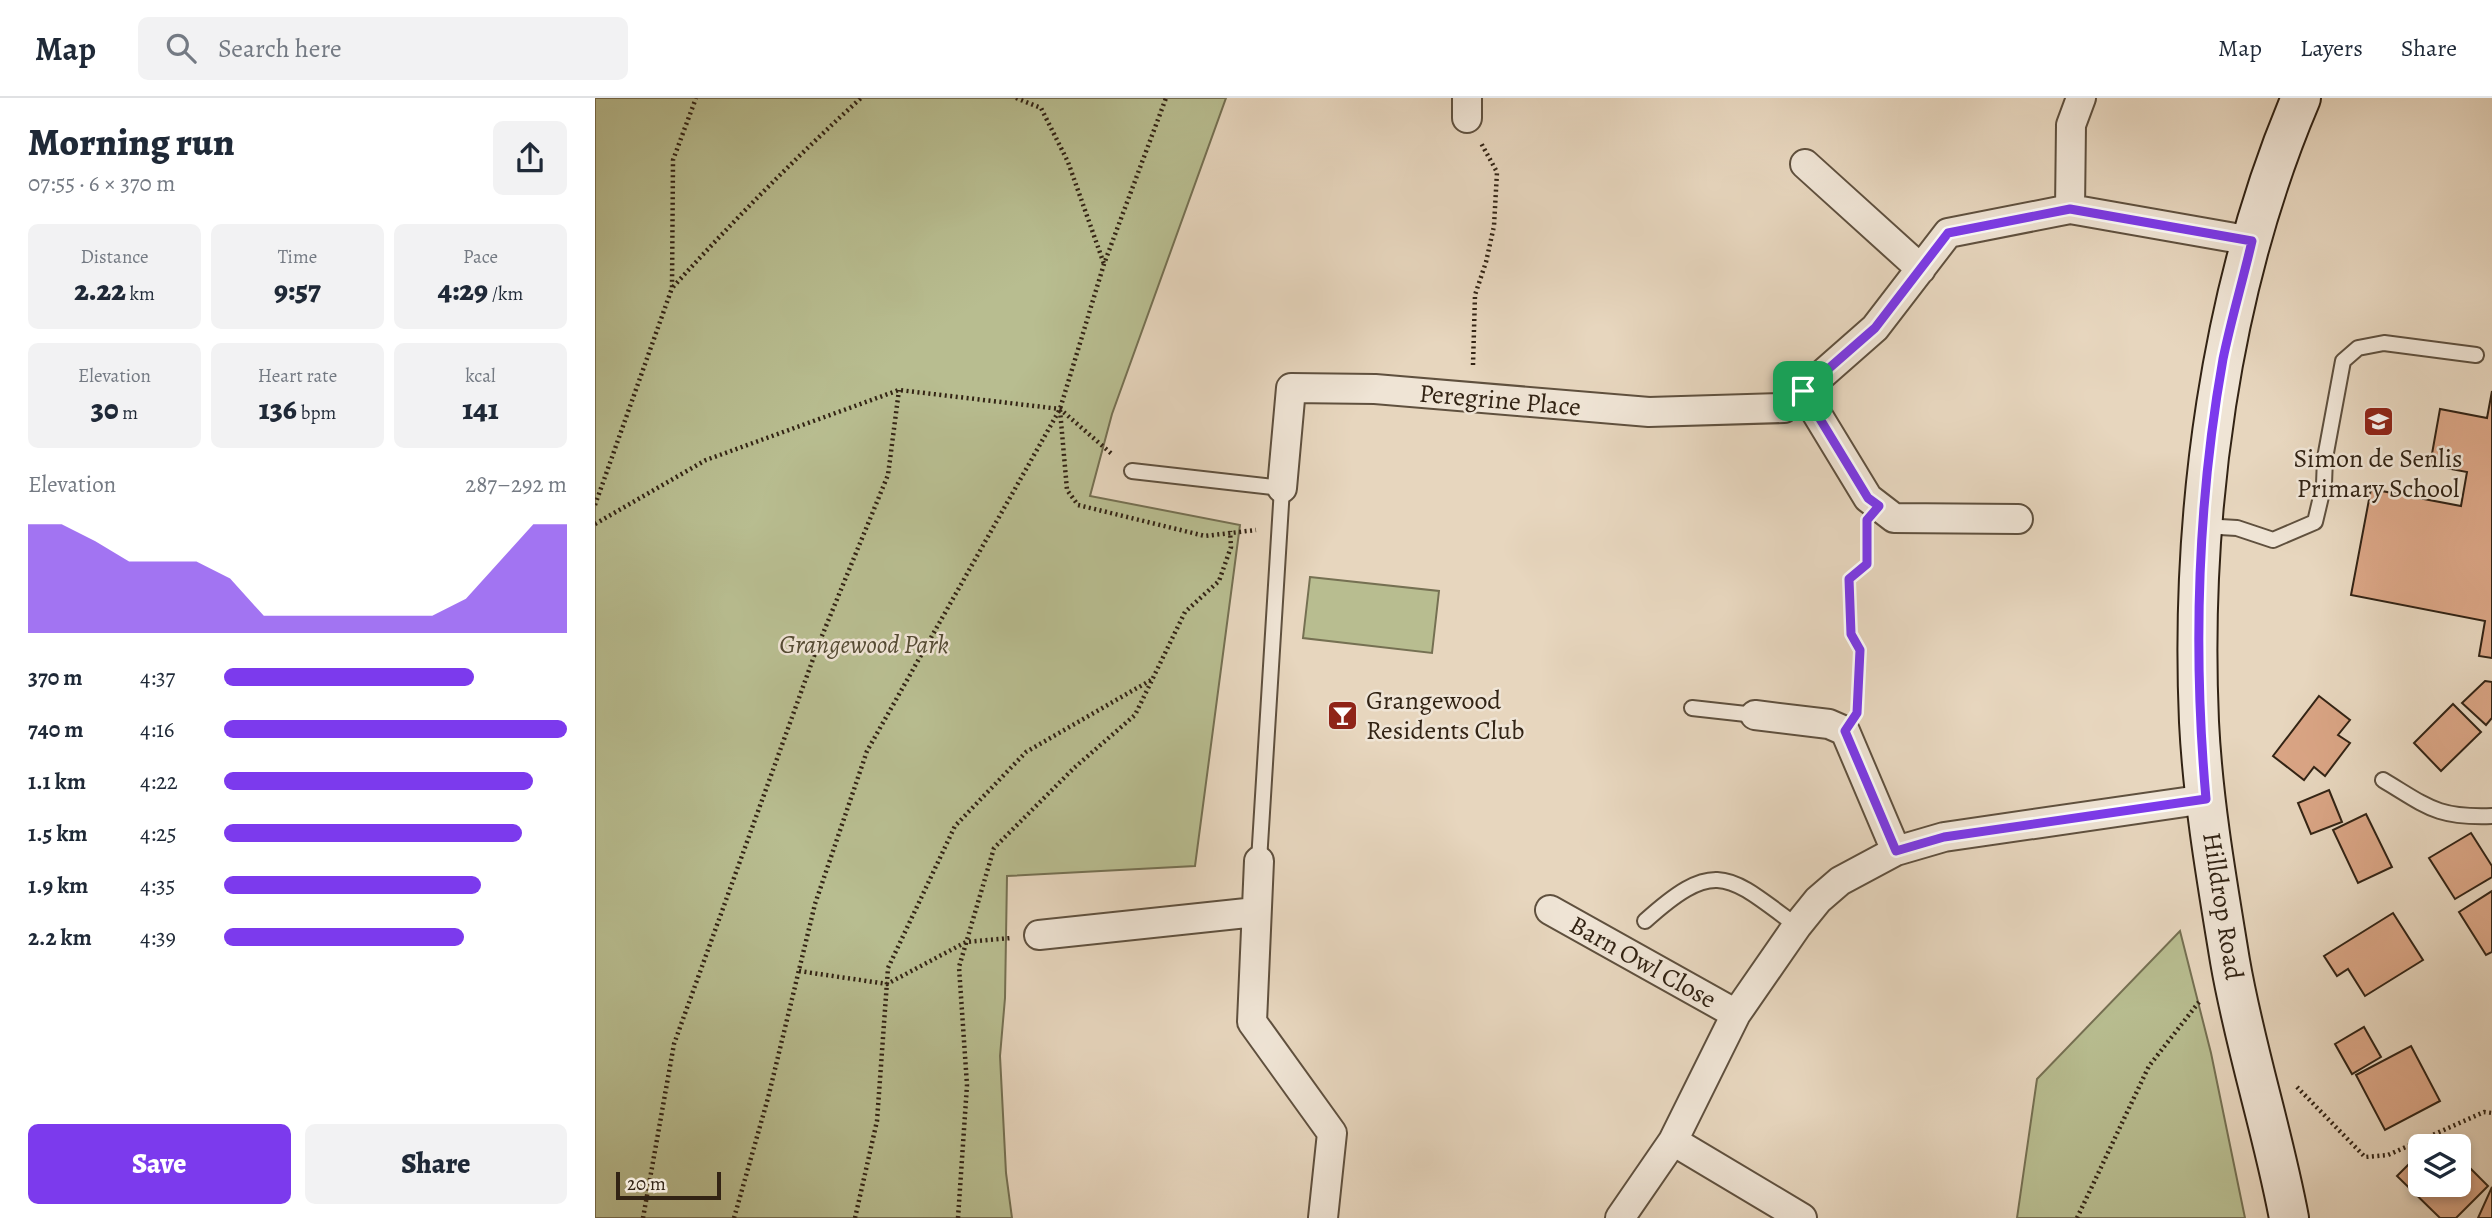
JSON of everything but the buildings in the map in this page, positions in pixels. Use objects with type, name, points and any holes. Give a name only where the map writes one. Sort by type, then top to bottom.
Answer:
[{"type":"street","points":[[2070,209],[2071,125],[2081,98]]},
{"type":"street","name":"Hilldrop Road","points":[[2289,1218],[2230,963],[2206,799],[2199,723],[2198,657],[2201,526],[2224,358],[2252,241],[2279,151],[2301,98]]},
{"type":"street","points":[[1805,164],[1920,269]]},
{"type":"street","name":"Peregrine Place","points":[[1282,488],[1291,387],[1375,389],[1649,412],[1784,408],[1875,328],[1948,233],[2070,209],[2252,241]]},
{"type":"street","points":[[1803,391],[1868,498],[1894,517],[2018,519]]},
{"type":"street","points":[[1755,715],[1829,724],[1845,731],[1896,851]]},
{"type":"street","name":"Barn Owl Close","points":[[1619,1218],[1673,1142],[1736,1014],[1797,926],[1818,900],[1840,881],[1896,851],[1944,837],[2206,799]]},
{"type":"street","points":[[1259,860],[1252,1023],[1332,1133],[1323,1218]]},
{"type":"street","name":"Barn Owl Close","points":[[1551,910],[1736,1014]]},
{"type":"street","points":[[1039,935],[1256,912]]},
{"type":"street","points":[[1673,1142],[1802,1218]]},
{"type":"lane","points":[[2201,526],[2237,528],[2273,540],[2315,522],[2324,484],[2325,458],[2343,361],[2358,348],[2384,343],[2476,355]]},
{"type":"lane","points":[[1132,471],[1282,488],[1259,860]]},
{"type":"lane","points":[[1692,708],[1755,715]]},
{"type":"lane","points":[[2383,780],[2429,809],[2445,815],[2492,816]]},
{"type":"lane","points":[[1645,922],[1672,897],[1694,885],[1721,880],[1745,887],[1797,926]]},
{"type":"path","points":[[595,505],[672,288],[673,160],[696,98]]},
{"type":"path","points":[[672,288],[807,146],[861,98]]},
{"type":"path","points":[[1016,98],[1041,108],[1068,162],[1104,264]]},
{"type":"path","points":[[734,1218],[768,1098],[815,904],[867,751],[1060,409],[1104,264],[1166,98]]},
{"type":"path","points":[[1467,108],[1497,172],[1494,226],[1475,295],[1472,397]]},
{"type":"path","points":[[643,1218],[674,1044],[817,648],[888,475],[899,390]]},
{"type":"path","points":[[595,524],[706,460],[899,390],[1060,409],[1132,471]]},
{"type":"path","points":[[958,1218],[967,1085],[959,967],[994,848],[1074,768],[1135,715],[1185,612],[1219,581],[1231,547],[1230,531],[1205,536],[1078,505],[1067,490],[1060,409]]},
{"type":"path","points":[[1845,731],[1857,713],[1860,650],[1851,634],[1849,579],[1867,564],[1867,520],[1879,506]]},
{"type":"path","points":[[855,1218],[877,1121],[888,968],[955,826],[1026,752],[1153,679]]},
{"type":"path","points":[[799,971],[887,984],[967,942],[1039,935]]},
{"type":"path","points":[[2077,1218],[2149,1066],[2230,963]]},
{"type":"path","points":[[2291,1080],[2365,1157],[2388,1155],[2484,1112],[2492,1113]]},
{"type":"green space","name":"Grangewood Park","points":[[595,98],[1226,98],[1112,414],[1090,496],[1240,525],[1195,866],[1007,876],[1005,998],[1000,1056],[1006,1173],[1012,1218],[595,1218]]},
{"type":"green space","points":[[1310,577],[1439,591],[1432,653],[1303,638]]},
{"type":"green space","points":[[2180,931],[2211,1053],[2245,1218],[2017,1218],[2037,1079]]},
{"type":"place","name":"Simon de Senlis Primary School","points":[[2378,422]]},
{"type":"place","name":"Grangewood Residents Club","points":[[1343,715]]},
{"type":"route","points":[[2070,209],[2252,241],[2224,358],[2201,526],[2199,723],[2206,799],[1944,837],[1896,851],[1845,731],[1857,713],[1860,650],[1851,634],[1849,579],[1867,564],[1867,520],[1879,506],[1868,498],[1803,391],[1875,328],[1948,233],[2070,209]]}]
